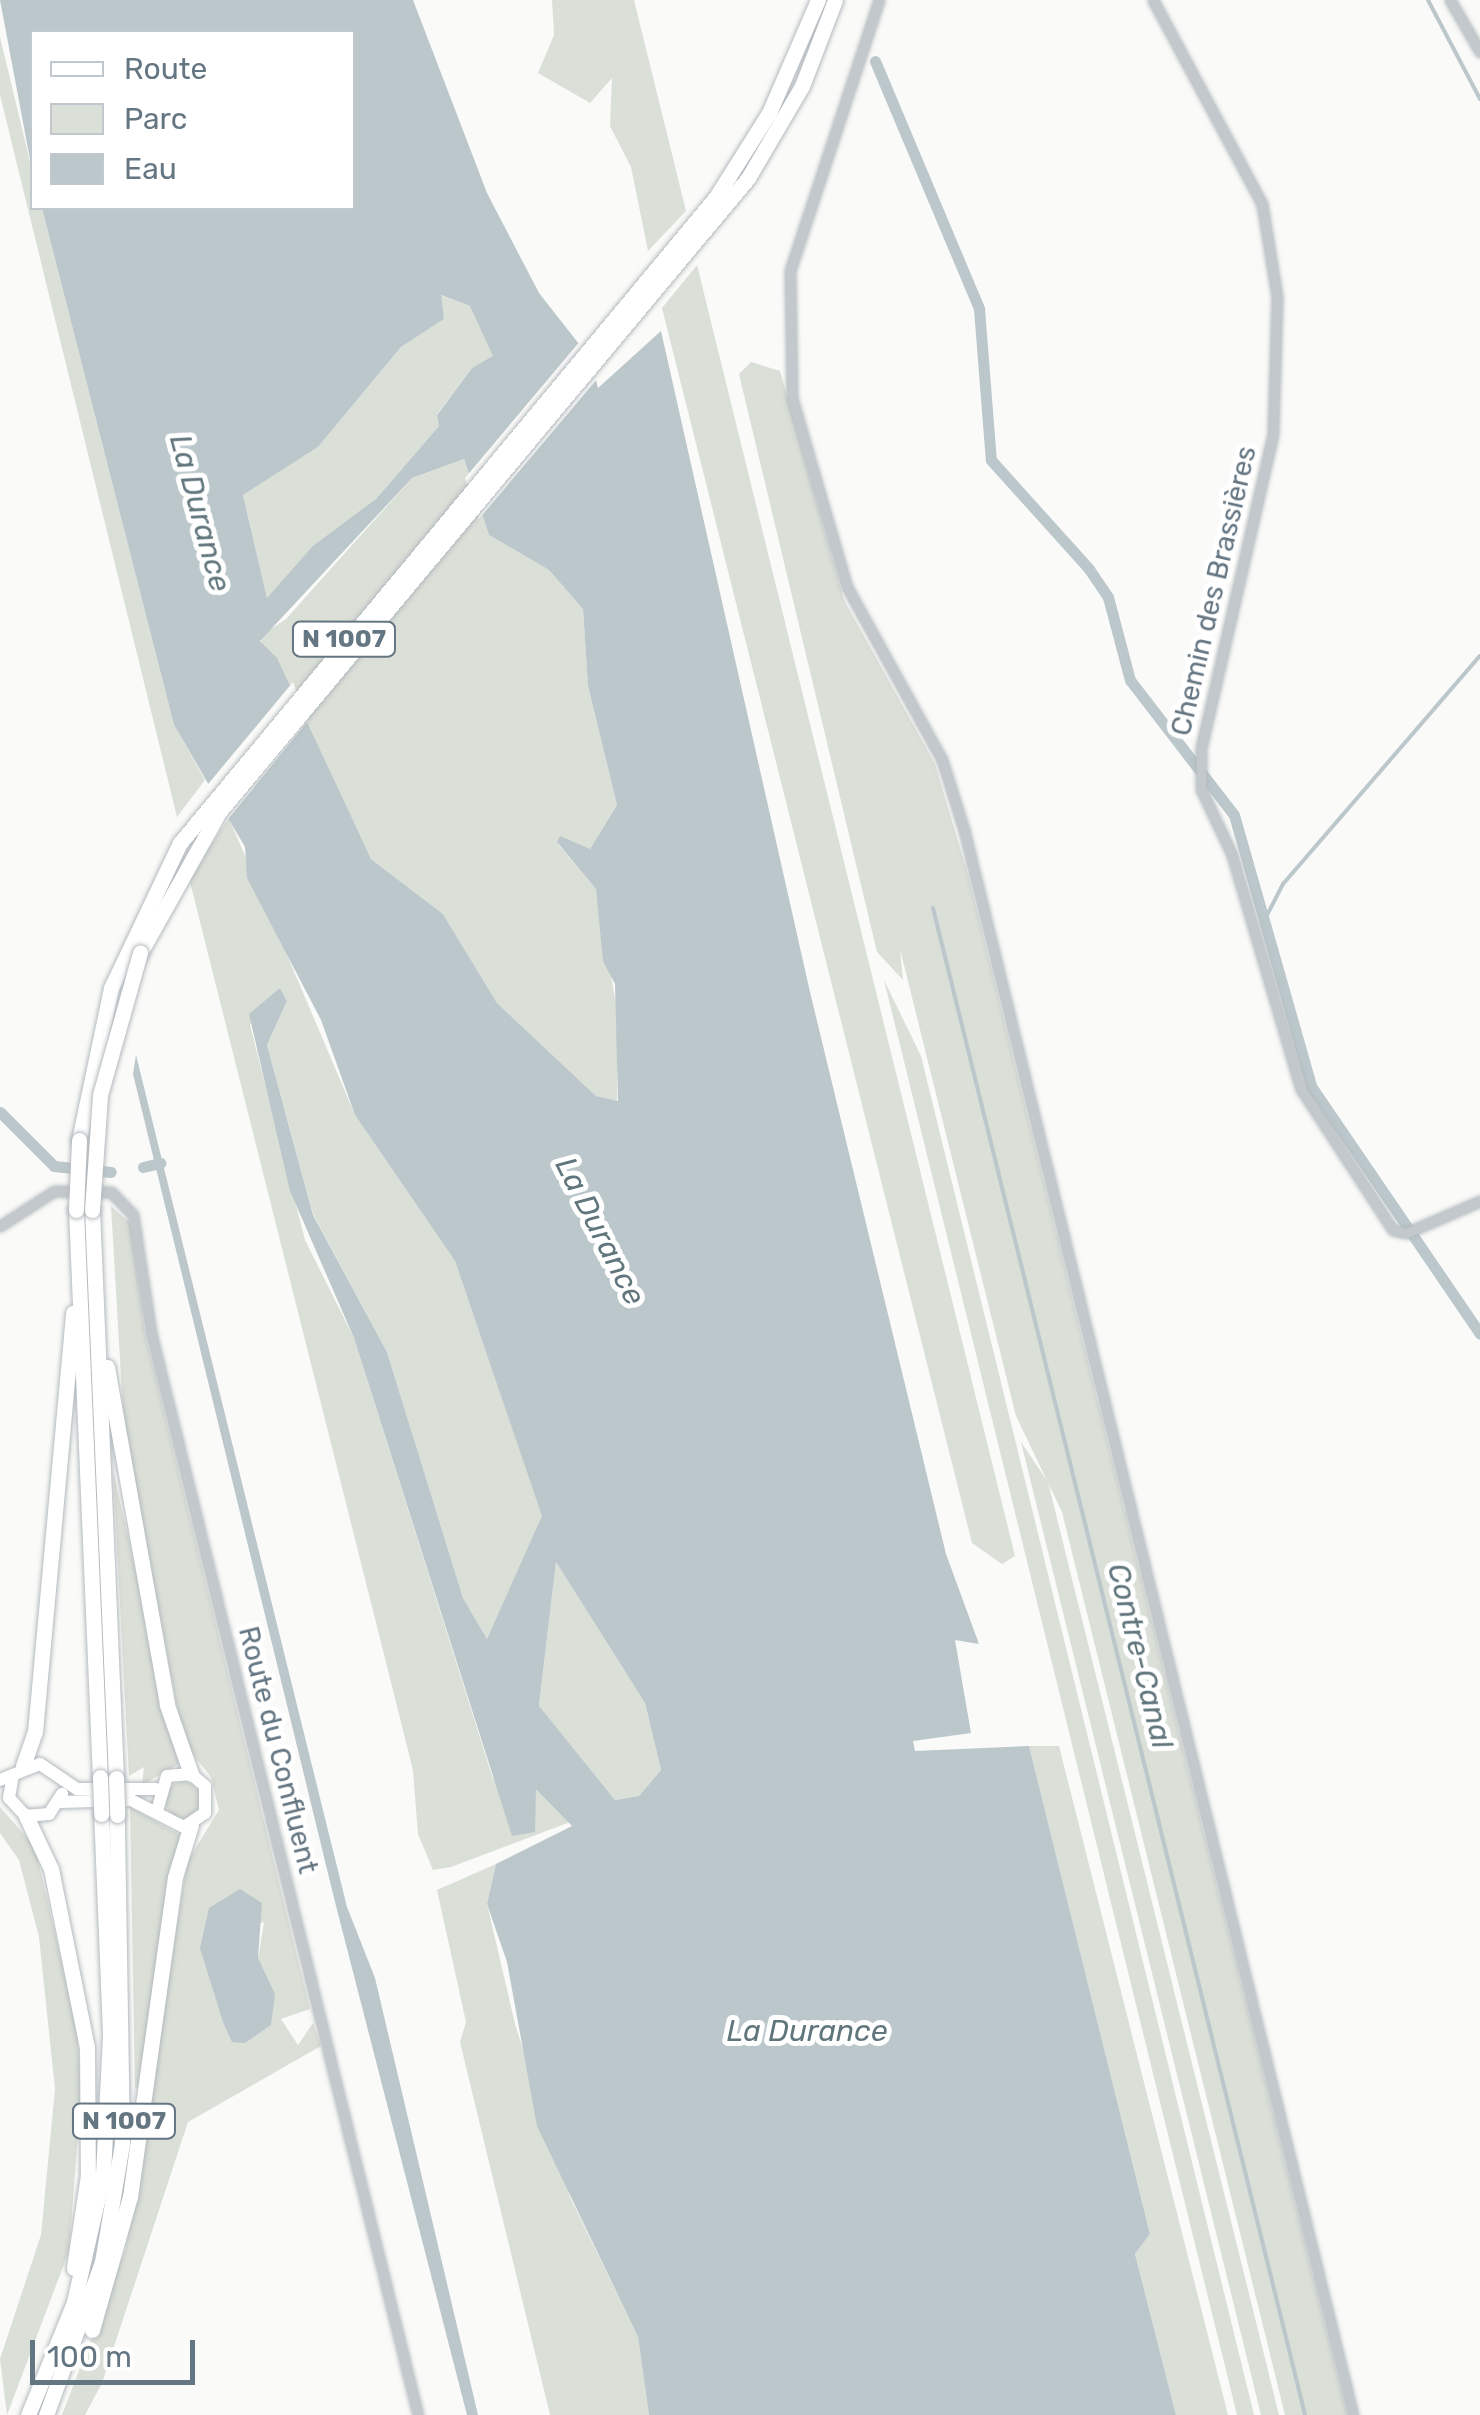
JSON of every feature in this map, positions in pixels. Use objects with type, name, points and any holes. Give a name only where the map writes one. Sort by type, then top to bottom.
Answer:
[{"type":"highway","name":"N 1007","points":[[722,202],[769,113],[818,0]]},
{"type":"highway","name":"N 1007","points":[[108,1778],[79,1259],[100,1095],[125,992],[197,844],[722,202],[802,86],[836,0]]},
{"type":"highway","name":"N 1007","points":[[49,2415],[102,2262],[122,2144],[109,1814],[98,1334],[84,1210]]},
{"type":"highway","points":[[12,1774],[37,1715],[79,1259]]},
{"type":"highway","points":[[98,1334],[166,1705],[192,1774]]},
{"type":"highway","name":"N 1007","points":[[28,2415],[57,2350],[98,2212],[108,2116],[109,1814]]},
{"type":"highway","points":[[26,1816],[51,1869],[87,2047],[88,2175],[57,2350]]},
{"type":"highway","points":[[49,2415],[92,2328],[130,2197],[175,1877],[192,1825]]},
{"type":"street","points":[[879,0],[790,271],[792,398],[847,587],[942,760],[964,830],[1353,2415]]},
{"type":"street","name":"Chemin des Brassières","points":[[1153,0],[1254,184],[1276,297],[1273,434],[1199,765],[1300,1088],[1406,1232],[1480,1201]]},
{"type":"street","points":[[1450,0],[1480,52]]},
{"type":"street","name":"Route du Confluent","points":[[0,1226],[24,1203],[43,1193],[111,1192],[134,1215],[151,1333],[418,2415]]},
{"type":"street","points":[[49,1768],[60,1781],[90,1791],[156,1789],[175,1773],[192,1774],[208,1795],[192,1825],[131,1800],[60,1802],[42,1817],[26,1816],[4,1796],[12,1774],[49,1768]]},
{"type":"street","points":[[60,1781],[60,1802]]},
{"type":"street","points":[[156,1789],[158,1812]]},
{"type":"green space","points":[[552,0],[634,0],[686,211],[648,251],[631,167],[610,126],[612,78],[590,103],[538,73],[554,35]]},
{"type":"green space","points":[[0,37],[30,162],[30,210],[43,210],[174,725],[205,780],[177,817],[0,95]]},
{"type":"green space","points":[[697,265],[1015,1556],[1002,1564],[972,1543],[662,308]]},
{"type":"green space","points":[[440,295],[470,306],[498,349],[493,357],[472,368],[437,414],[439,426],[376,499],[267,598],[243,495],[318,447],[401,347],[444,319]]},
{"type":"green space","points":[[751,362],[780,371],[844,600],[935,764],[969,878],[1347,2415],[1285,2415],[1062,1512],[1016,1416],[900,949],[903,980],[877,952],[739,374]]},
{"type":"green space","points":[[464,459],[489,535],[549,570],[583,609],[588,686],[617,805],[590,849],[558,844],[596,889],[617,1010],[617,1101],[596,1096],[497,1003],[443,914],[371,859],[259,637],[286,619],[412,478]]},
{"type":"green space","points":[[229,818],[355,1115],[455,1261],[543,1516],[487,1639],[463,1598],[387,1352],[313,1214],[267,1045],[287,1001],[280,988],[250,1025],[305,1240],[354,1338],[493,1779],[535,1787],[570,1822],[451,1867],[433,1870],[418,1834],[413,1770],[189,878]]},
{"type":"green space","points":[[884,980],[921,1056],[1254,2415],[1237,2415]]},
{"type":"green space","points":[[111,1206],[130,1223],[145,1334],[310,2009],[281,2019],[298,2045],[313,2023],[321,2046],[188,2122],[102,2383],[85,2415],[62,2415],[126,2248],[187,1862],[219,1810],[211,1777],[184,1743],[124,1428]],"holes":[[[264,1922],[258,1959],[265,1975],[200,1948]]]},
{"type":"green space","points":[[1021,1442],[1048,1482],[1279,2415],[1261,2415]]},
{"type":"green space","points":[[113,1470],[179,1764],[142,1785],[144,1767],[129,1776]]},
{"type":"green space","points":[[556,1562],[645,1703],[661,1770],[639,1796],[615,1800],[539,1707]]},
{"type":"green space","points":[[1029,1746],[1059,1746],[1228,2415],[1176,2415],[1135,2254],[1150,2234]]},
{"type":"green space","points":[[183,1782],[196,1787],[201,1800],[196,1813],[183,1818],[170,1813],[165,1800],[170,1787]]},
{"type":"green space","points":[[0,1807],[35,1847],[77,2029],[81,2094],[69,2251],[7,2415],[0,2359],[41,2235],[55,2089],[39,1937],[19,1860],[0,1833]]},
{"type":"green space","points":[[130,1807],[180,1835],[140,2089],[135,2087]]},
{"type":"green space","points":[[496,1864],[487,1904],[515,2024],[570,2197],[638,2337],[649,2415],[550,2415],[460,2042],[466,2022],[437,1890]]},
{"type":"water","name":"La Durance","points":[[0,0],[413,0],[487,193],[539,293],[590,358],[598,388],[661,331],[810,992],[946,1554],[979,1644],[955,1640],[971,1733],[913,1741],[915,1751],[1029,1746],[1150,2234],[1135,2254],[1176,2415],[649,2415],[638,2337],[537,2126],[507,1962],[487,1904],[496,1864],[572,1826],[536,1789],[535,1832],[512,1836],[354,1338],[290,1191],[249,1014],[280,988],[287,1001],[267,1045],[313,1215],[387,1352],[463,1598],[487,1639],[542,1516],[455,1261],[355,1115],[321,1020],[247,878],[245,847],[174,725],[43,210],[355,210],[355,30],[30,30],[30,159]],"holes":[[[441,295],[470,306],[493,356],[472,368],[437,415],[439,426],[376,499],[313,546],[267,598],[243,495],[318,447],[401,347],[444,319]],[[464,459],[489,535],[549,570],[583,609],[588,686],[617,805],[590,849],[560,836],[557,842],[596,889],[603,961],[615,984],[618,1101],[596,1096],[497,1003],[443,914],[371,859],[277,658],[260,641],[412,478]],[[556,1562],[645,1703],[661,1770],[639,1796],[615,1800],[539,1706]]]},
{"type":"water","points":[[136,1055],[347,1907],[375,1978],[478,2415],[467,2415],[335,1902],[133,1074]]},
{"type":"water","points":[[240,1889],[262,1903],[258,1958],[275,1994],[271,2025],[245,2043],[232,2042],[200,1948],[209,1908]]},
{"type":"pier","points":[[581,340],[603,372],[479,519],[465,478]]},
{"type":"pier","points":[[293,682],[308,721],[225,823],[204,789]]},
{"type":"waterway","points":[[1428,0],[1480,99]]},
{"type":"waterway","points":[[875,61],[979,309],[991,460],[1089,569],[1108,597],[1130,680],[1234,815],[1311,1086],[1480,1334]]},
{"type":"waterway","points":[[1263,923],[1283,884],[1480,656]]},
{"type":"waterway","name":"Contre-Canal","points":[[933,908],[1305,2415]]},
{"type":"waterway","points":[[0,1112],[54,1166],[111,1172]]},
{"type":"waterway","points":[[143,1167],[161,1163]]}]
